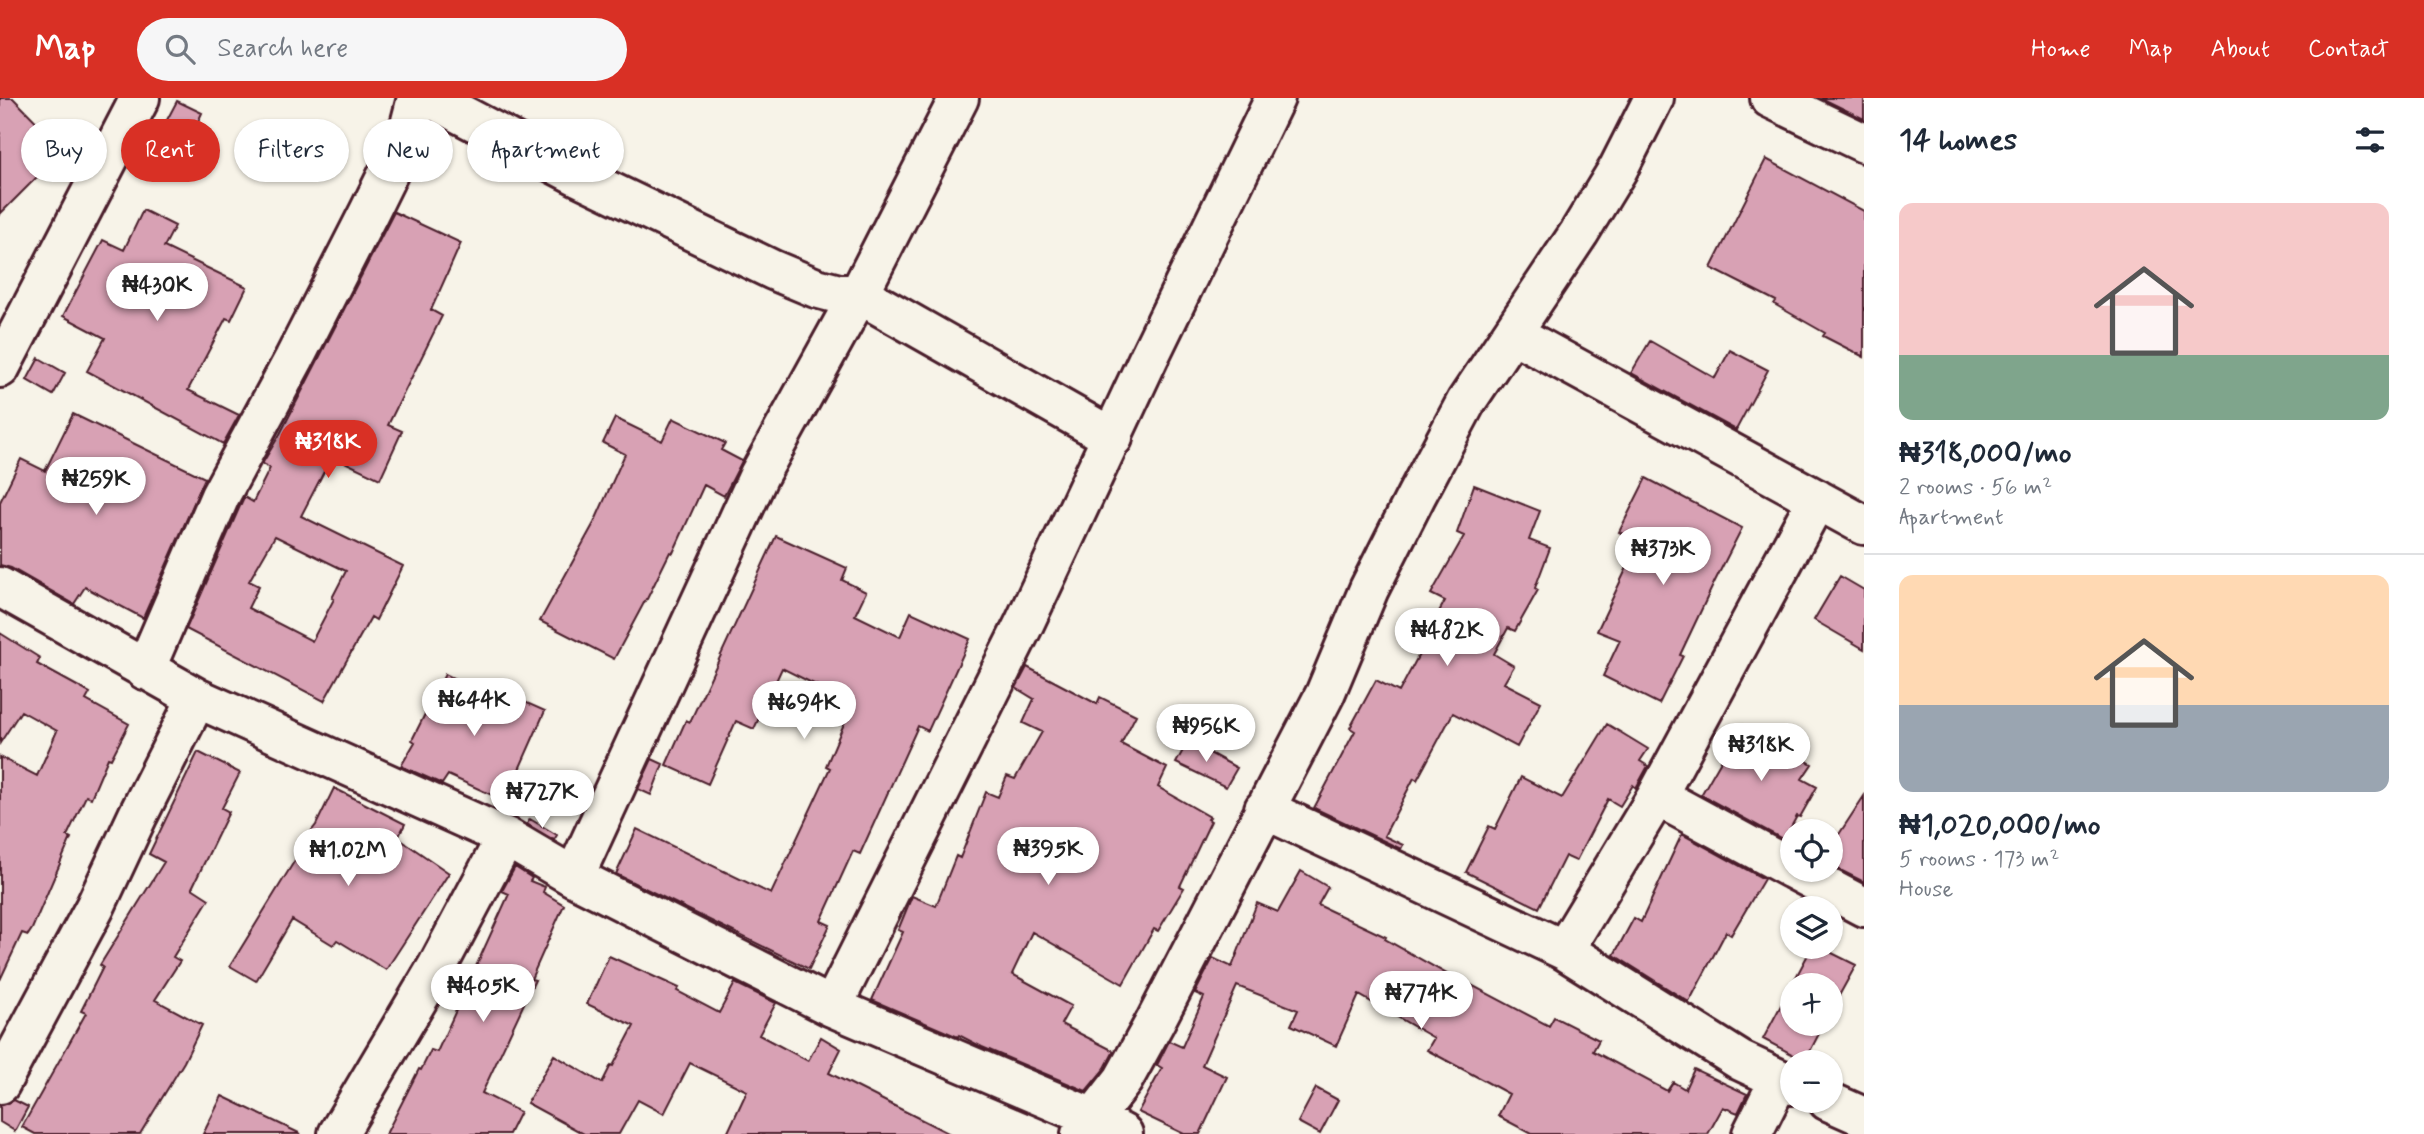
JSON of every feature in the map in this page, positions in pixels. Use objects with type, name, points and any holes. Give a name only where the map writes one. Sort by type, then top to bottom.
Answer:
[{"type":"street","points":[[145,670],[220,496],[369,212],[408,132],[417,98]]},
{"type":"street","points":[[430,98],[580,177],[773,270],[816,288],[839,294],[859,294],[1113,438]]},
{"type":"street","points":[[574,877],[760,475],[859,294],[959,98]]},
{"type":"street","points":[[832,1007],[1024,624],[1149,357],[1275,98]]},
{"type":"street","points":[[0,587],[197,698],[506,837],[574,877],[832,1007],[1099,1129],[1325,694],[1369,590],[1466,402],[1586,223],[1618,169],[1654,98]]},
{"type":"street","points":[[1770,98],[1864,143]]},
{"type":"street","points":[[0,368],[134,100]]},
{"type":"street","points":[[1512,333],[1864,525]]},
{"type":"street","points":[[1564,950],[1657,796],[1817,499]]},
{"type":"street","points":[[0,1084],[94,907],[197,698]]},
{"type":"street","points":[[1657,796],[1780,862]]},
{"type":"street","points":[[1264,809],[1564,950],[1741,1061],[1780,1080]]},
{"type":"street","points":[[338,1134],[437,967],[506,837]]},
{"type":"street","points":[[1817,882],[1864,907]]},
{"type":"street","points":[[1752,1134],[1780,1092]]},
{"type":"street","points":[[1843,1107],[1864,1116]]},
{"type":"building","points":[[0,98],[13,98],[34,119],[21,119],[21,182],[32,182],[0,214]]},
{"type":"building","points":[[1821,98],[1864,98],[1864,119]]},
{"type":"building","points":[[177,101],[202,113],[199,119],[167,119]]},
{"type":"building","points":[[1766,159],[1864,211],[1864,357],[1823,336],[1825,333],[1774,304],[1776,301],[1711,268]]},
{"type":"building","points":[[143,210],[175,226],[164,247],[247,287],[231,320],[226,318],[188,390],[239,415],[223,444],[87,371],[105,338],[63,316],[103,240],[124,250]]},
{"type":"building","points":[[394,212],[461,243],[431,310],[442,316],[388,425],[402,431],[380,479],[332,456],[301,516],[403,566],[376,620],[371,617],[324,701],[186,629],[244,497],[253,502],[270,468],[262,464]],"holes":[[[275,536],[346,571],[312,641],[248,608],[259,586],[249,581]]]},
{"type":"building","points":[[1650,341],[1715,378],[1730,350],[1768,370],[1736,430],[1631,373]]},
{"type":"building","points":[[39,358],[65,373],[53,395],[27,380]]},
{"type":"building","points":[[73,414],[205,478],[143,618],[85,587],[74,604],[11,568],[0,565],[0,502],[21,459],[45,471]]},
{"type":"building","points":[[615,418],[662,441],[673,418],[725,443],[721,450],[742,461],[724,496],[704,485],[673,553],[670,552],[614,659],[540,621],[594,523],[625,454],[603,443]]},
{"type":"building","points":[[1646,478],[1742,528],[1659,704],[1603,676],[1620,640],[1597,631],[1639,542],[1619,532]]},
{"type":"building","points":[[1474,485],[1540,511],[1529,540],[1550,548],[1535,588],[1538,590],[1515,631],[1508,628],[1494,654],[1514,666],[1504,683],[1541,702],[1517,747],[1453,713],[1417,780],[1414,778],[1384,836],[1403,845],[1401,849],[1314,808],[1355,731],[1350,728],[1376,680],[1399,692],[1431,632],[1428,631],[1445,601],[1431,594],[1464,536],[1457,533]]},
{"type":"building","points":[[776,536],[847,568],[842,580],[866,592],[855,615],[900,637],[911,612],[970,639],[928,731],[918,726],[860,854],[853,851],[821,921],[830,925],[809,969],[616,874],[637,829],[771,894],[830,768],[826,766],[849,712],[820,697],[824,689],[782,668],[754,729],[736,721],[708,784],[666,765],[686,720],[690,722]]},
{"type":"building","points":[[1840,576],[1864,590],[1864,649],[1814,620]]},
{"type":"building","points":[[0,633],[40,658],[37,664],[90,693],[86,700],[129,724],[111,759],[108,758],[91,798],[86,796],[67,836],[71,838],[32,929],[28,935],[22,933],[0,980],[0,757],[37,776],[57,731],[21,711],[0,743]]},
{"type":"building","points":[[1027,667],[1097,704],[1100,697],[1136,715],[1121,744],[1167,768],[1158,787],[1210,817],[1208,819],[1211,821],[1180,886],[1184,888],[1158,931],[1154,929],[1123,984],[1032,932],[1012,974],[1071,1006],[1061,1024],[1114,1051],[1105,1068],[1086,1091],[872,1000],[903,932],[898,930],[912,896],[936,906],[956,856],[960,858],[986,792],[998,797],[1007,776],[1015,779],[1042,732],[1023,723],[1034,699],[1016,688]]},
{"type":"building","points":[[445,674],[496,700],[500,691],[545,711],[505,801],[448,775],[442,784],[401,766],[415,742],[412,740]]},
{"type":"building","points":[[1607,724],[1648,749],[1640,761],[1648,766],[1636,788],[1633,785],[1620,806],[1608,799],[1576,861],[1565,856],[1539,908],[1466,872],[1489,826],[1495,829],[1521,777],[1562,798]]},
{"type":"building","points":[[1742,724],[1812,764],[1802,779],[1817,787],[1800,817],[1780,819],[1780,838],[1701,795]]},
{"type":"building","points":[[1188,741],[1237,768],[1226,787],[1176,763]]},
{"type":"building","points":[[198,752],[240,773],[222,808],[229,812],[192,888],[209,899],[173,957],[180,961],[155,1000],[202,1025],[184,1062],[140,1134],[35,1134],[22,1127],[86,1013],[81,1011],[103,967],[100,965],[164,862],[149,854]]},
{"type":"building","points":[[652,759],[663,764],[651,795],[638,789]]},
{"type":"building","points":[[334,788],[405,824],[398,838],[449,873],[386,970],[337,940],[333,945],[292,920],[256,981],[230,966],[308,839],[306,838],[316,825]]},
{"type":"building","points":[[1864,796],[1864,882],[1843,872],[1843,828]]},
{"type":"building","points":[[530,819],[557,835],[554,840],[527,824]]},
{"type":"building","points":[[1682,834],[1764,879],[1731,935],[1726,932],[1689,1002],[1614,955],[1634,918],[1641,922]]},
{"type":"building","points":[[515,867],[532,878],[530,881],[545,887],[543,892],[564,905],[531,979],[535,980],[482,1093],[520,1112],[509,1134],[386,1134],[419,1069],[421,1070],[431,1050],[437,1052],[509,894],[502,891]]},
{"type":"building","points":[[1301,871],[1328,887],[1318,905],[1386,937],[1385,939],[1463,983],[1464,981],[1549,1026],[1554,1017],[1599,1040],[1593,1051],[1667,1091],[1673,1082],[1685,1089],[1694,1069],[1747,1094],[1738,1113],[1723,1107],[1708,1134],[1532,1134],[1498,1116],[1509,1094],[1427,1050],[1434,1038],[1359,995],[1336,1046],[1291,1025],[1298,1010],[1237,986],[1202,1065],[1227,1077],[1200,1134],[1184,1134],[1138,1112],[1162,1068],[1157,1065],[1169,1041],[1182,1047],[1204,997],[1195,993],[1213,958],[1232,967],[1257,903],[1278,912]]},
{"type":"building","points":[[609,956],[679,988],[677,991],[719,1013],[735,983],[776,1003],[759,1035],[808,1061],[821,1037],[841,1049],[829,1073],[950,1134],[727,1134],[747,1091],[690,1063],[664,1114],[638,1100],[619,1134],[584,1134],[527,1103],[554,1055],[602,1083],[611,1065],[613,1066],[634,1026],[587,1004]]},
{"type":"building","points":[[1843,958],[1856,965],[1843,988],[1843,973],[1798,973],[1806,959]]},
{"type":"building","points":[[1780,1007],[1780,1036],[1818,1036],[1811,1050],[1784,1050],[1763,1039]]},
{"type":"building","points":[[1316,1088],[1338,1100],[1320,1134],[1298,1122]]},
{"type":"building","points":[[222,1096],[301,1134],[203,1134]]},
{"type":"building","points":[[14,1100],[28,1107],[15,1131],[0,1122],[0,1106]]}]
